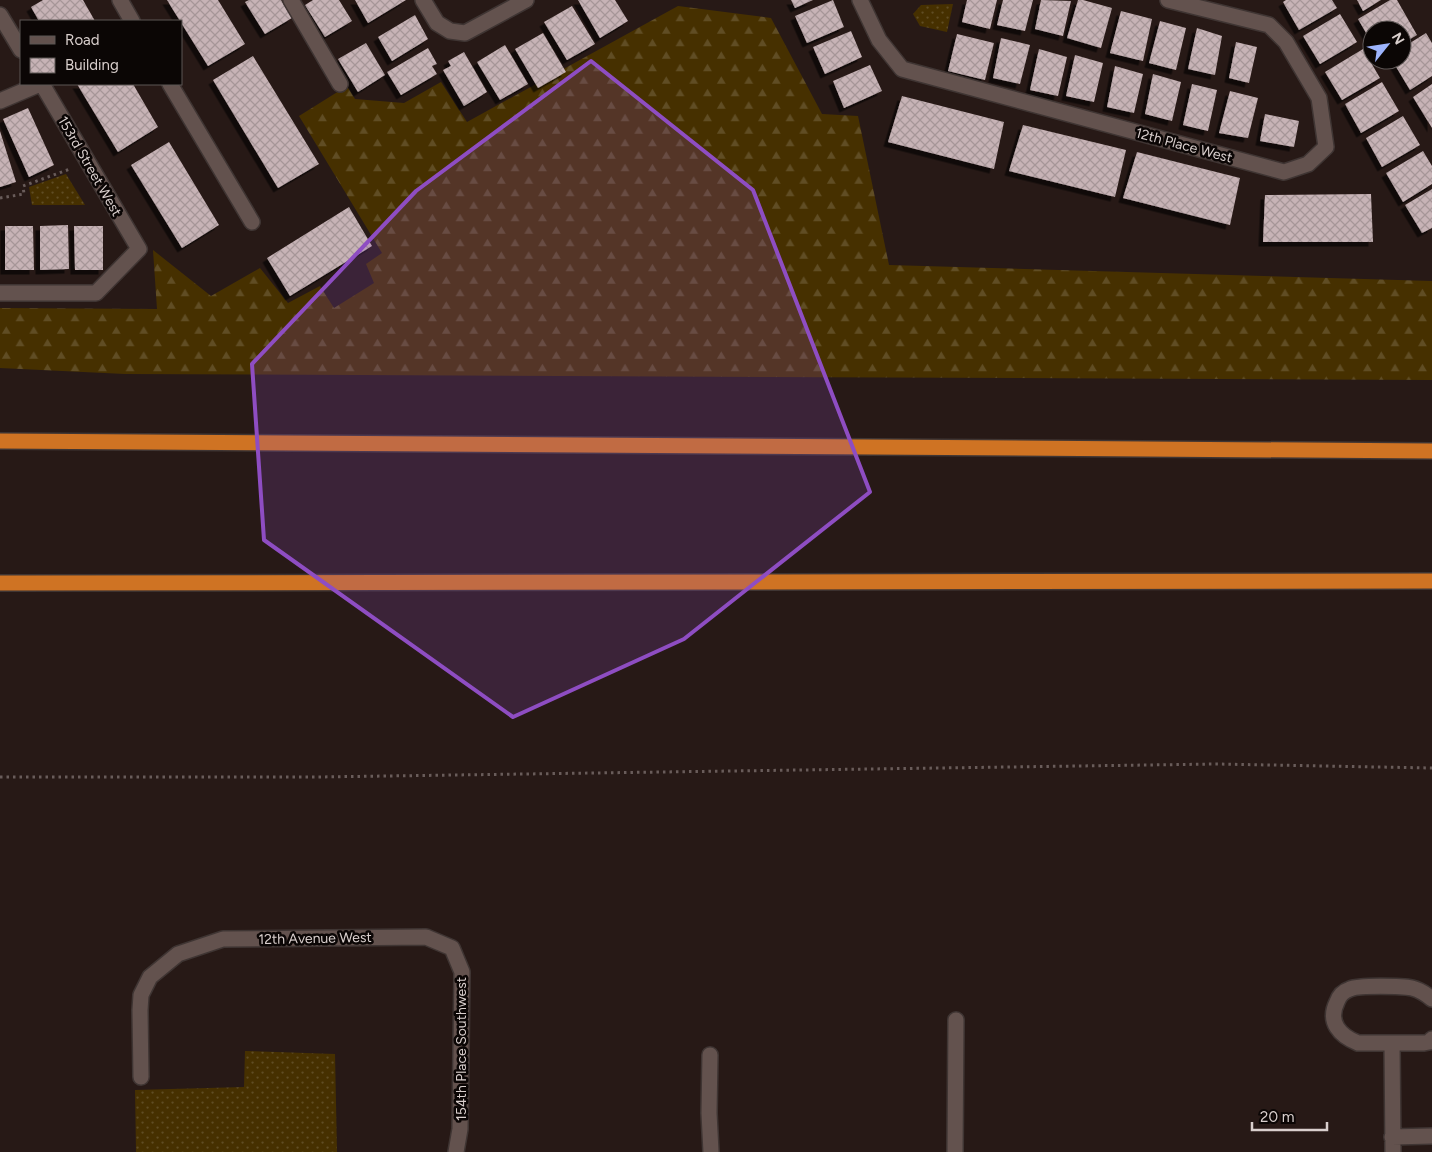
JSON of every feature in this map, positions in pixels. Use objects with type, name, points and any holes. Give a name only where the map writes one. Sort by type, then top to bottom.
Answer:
[{"type":"highway","points":[[0,441],[1432,451]]},
{"type":"highway","points":[[0,582],[1432,581]]},
{"type":"street","points":[[120,0],[131,20]]},
{"type":"street","points":[[291,0],[340,84]]},
{"type":"street","points":[[423,0],[436,23],[450,31],[465,33],[526,0]]},
{"type":"street","name":"12th Place West","points":[[860,0],[879,40],[902,69],[1284,172],[1308,164],[1326,147],[1319,98],[1286,42],[1269,26],[1168,0]]},
{"type":"street","points":[[0,15],[20,48]]},
{"type":"street","points":[[0,101],[39,85]]},
{"type":"street","name":"153rd Street West","points":[[0,293],[96,293],[139,249],[42,85]]},
{"type":"street","points":[[171,85],[252,222]]},
{"type":"street","name":"12th Avenue West","points":[[141,1077],[141,995],[150,976],[178,954],[223,939],[426,937],[452,948]]},
{"type":"street","name":"154th Place Southwest","points":[[452,948],[462,972],[460,1129],[456,1152]]},
{"type":"street","points":[[1432,999],[1424,993],[1411,988],[1352,988],[1339,996],[1332,1016],[1341,1032],[1349,1039],[1358,1043],[1424,1043],[1432,1039]]},
{"type":"street","points":[[955,1152],[956,1020]]},
{"type":"street","points":[[1392,1044],[1393,1144],[1432,1136]]},
{"type":"street","points":[[710,1055],[709,1113],[711,1152]]},
{"type":"path","points":[[0,198],[24,194],[23,186],[88,162]]},
{"type":"path","points":[[0,777],[317,777],[1216,764],[1432,768]]},
{"type":"highlighted area","points":[[591,61],[753,190],[870,492],[684,639],[513,717],[264,540],[252,364],[416,191]]},
{"type":"green space","points":[[953,4],[947,32],[920,26],[913,14],[921,5]]},
{"type":"green space","points":[[678,6],[771,18],[822,114],[858,116],[889,265],[1432,281],[1432,380],[125,374],[0,368],[0,308],[157,309],[153,250],[211,296],[260,268],[288,303],[320,286],[334,308],[374,283],[366,264],[382,253],[299,116],[347,86],[355,99],[404,103],[441,82],[467,122]]},
{"type":"green space","points":[[66,174],[85,205],[32,205],[29,187]]},
{"type":"green space","points":[[245,1051],[335,1054],[337,1152],[136,1152],[135,1090],[244,1087]]},
{"type":"building","points":[[43,0],[83,0],[94,20],[38,20],[31,7]]},
{"type":"building","points":[[167,0],[218,0],[245,44],[208,66],[182,24],[182,20],[179,20]]},
{"type":"building","points":[[249,0],[281,0],[292,18],[265,34],[245,2]]},
{"type":"building","points":[[313,0],[339,0],[352,21],[325,37],[305,5]]},
{"type":"building","points":[[355,0],[406,0],[368,23]]},
{"type":"building","points":[[578,0],[615,0],[628,21],[600,38]]},
{"type":"building","points":[[791,0],[813,0],[795,8]]},
{"type":"building","points":[[833,0],[844,27],[807,43],[795,16]]},
{"type":"building","points":[[967,0],[997,0],[990,29],[962,22]]},
{"type":"building","points":[[1003,0],[1033,0],[1025,31],[997,25]]},
{"type":"building","points":[[1041,0],[1071,1],[1063,36],[1035,29]]},
{"type":"building","points":[[1078,0],[1112,8],[1101,48],[1067,38]]},
{"type":"building","points":[[1286,0],[1332,0],[1337,8],[1299,30],[1283,2]]},
{"type":"building","points":[[1357,0],[1381,0],[1363,11]]},
{"type":"building","points":[[1390,0],[1397,0],[1408,20],[1362,20],[1362,26],[1358,19]]},
{"type":"building","points":[[572,6],[595,44],[567,60],[544,22]]},
{"type":"building","points":[[1121,11],[1152,19],[1143,61],[1110,53]]},
{"type":"building","points":[[1340,14],[1357,42],[1320,64],[1303,36]]},
{"type":"building","points":[[415,15],[428,39],[392,61],[378,37]]},
{"type":"building","points":[[1160,21],[1186,28],[1176,70],[1149,63]]},
{"type":"building","points":[[1412,26],[1417,35],[1412,38]]},
{"type":"building","points":[[1197,28],[1222,36],[1215,75],[1188,69]]},
{"type":"building","points":[[851,31],[862,57],[825,74],[813,47]]},
{"type":"building","points":[[543,33],[566,72],[538,88],[515,49]]},
{"type":"building","points":[[1426,33],[1432,43],[1432,76],[1410,90],[1398,70],[1412,70],[1412,42]]},
{"type":"building","points":[[957,34],[994,43],[985,80],[948,71]]},
{"type":"building","points":[[1001,38],[1030,45],[1020,84],[993,78]]},
{"type":"building","points":[[1236,42],[1257,47],[1249,83],[1229,78]]},
{"type":"building","points":[[366,43],[385,75],[358,92],[338,59]]},
{"type":"building","points":[[505,45],[528,84],[500,100],[477,62]]},
{"type":"building","points":[[428,48],[437,64],[432,66],[437,74],[401,95],[387,72]]},
{"type":"building","points":[[1039,49],[1067,57],[1058,96],[1030,90]]},
{"type":"building","points":[[1362,50],[1362,70],[1375,70],[1380,78],[1342,100],[1325,72]]},
{"type":"building","points":[[464,52],[487,92],[464,106],[443,70],[451,66],[448,61]]},
{"type":"building","points":[[1075,55],[1103,63],[1094,102],[1066,96]]},
{"type":"building","points":[[253,56],[319,164],[278,188],[213,80]]},
{"type":"building","points":[[870,65],[882,91],[844,108],[833,81]]},
{"type":"building","points":[[1115,66],[1143,74],[1134,113],[1107,107]]},
{"type":"building","points":[[1153,74],[1181,82],[1172,121],[1145,114]]},
{"type":"building","points":[[1382,82],[1399,111],[1361,133],[1345,104]]},
{"type":"building","points":[[1192,84],[1217,90],[1208,131],[1183,125]]},
{"type":"building","points":[[1432,84],[1432,128],[1413,97]]},
{"type":"building","points":[[78,85],[134,85],[158,127],[118,152]]},
{"type":"building","points":[[1230,91],[1258,98],[1248,138],[1219,133]]},
{"type":"building","points":[[902,96],[1004,122],[994,169],[888,142]]},
{"type":"building","points":[[28,108],[54,165],[29,177],[3,119]]},
{"type":"building","points":[[1265,114],[1299,121],[1294,147],[1260,141]]},
{"type":"building","points":[[1403,116],[1420,145],[1382,167],[1366,138]]},
{"type":"building","points":[[1023,125],[1126,150],[1115,197],[1009,171]]},
{"type":"building","points":[[0,131],[16,182],[0,187]]},
{"type":"building","points":[[169,142],[219,225],[182,248],[131,165]]},
{"type":"building","points":[[1423,151],[1432,166],[1432,184],[1403,202],[1386,173]]},
{"type":"building","points":[[1137,152],[1240,178],[1230,225],[1123,198]]},
{"type":"building","points":[[1432,189],[1432,228],[1422,233],[1405,205]]},
{"type":"building","points":[[1371,194],[1373,242],[1263,242],[1265,195]]},
{"type":"building","points":[[349,207],[372,246],[290,296],[267,258]]},
{"type":"building","points":[[68,225],[69,269],[40,270],[40,226]]},
{"type":"building","points":[[5,226],[33,226],[34,270],[5,270]]},
{"type":"building","points":[[74,226],[103,226],[103,270],[75,270]]}]
